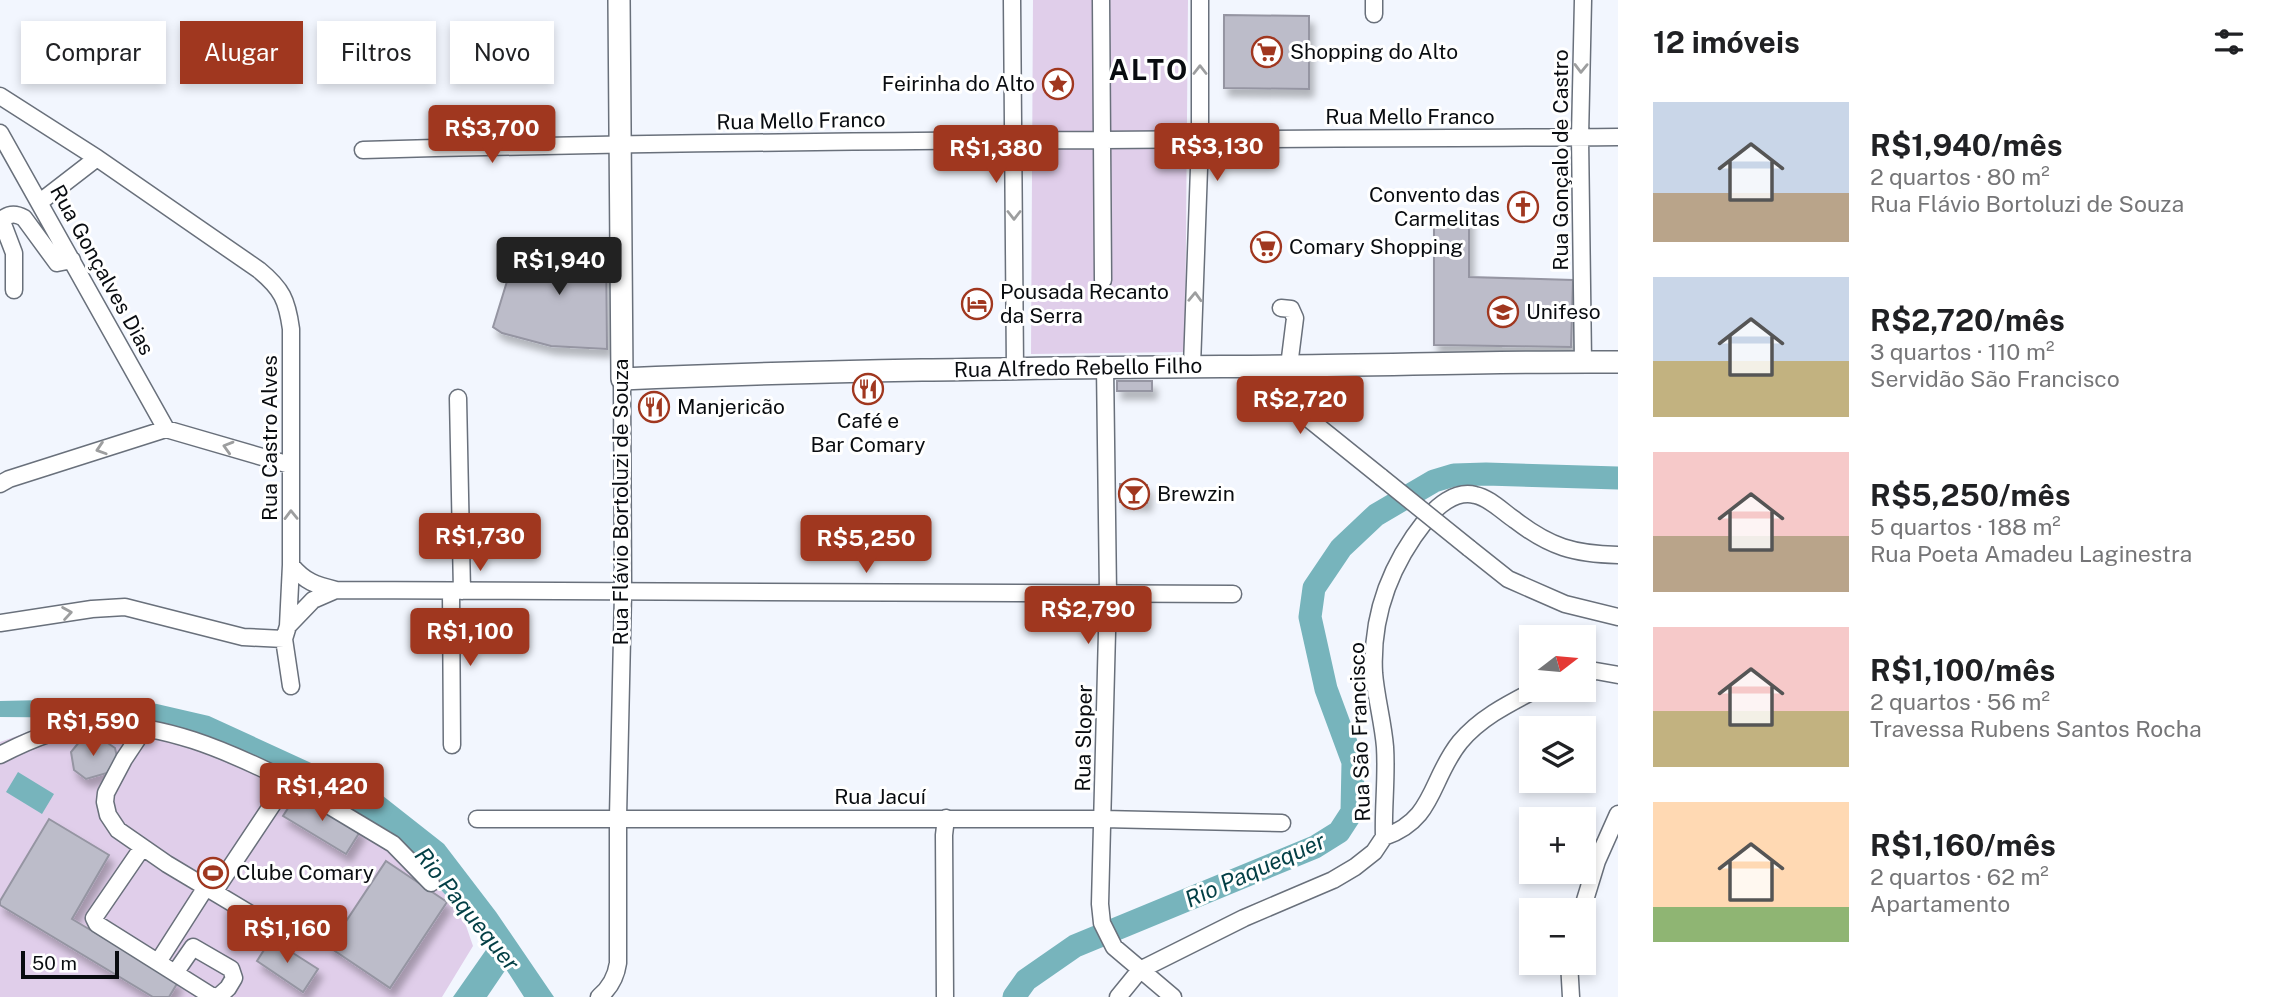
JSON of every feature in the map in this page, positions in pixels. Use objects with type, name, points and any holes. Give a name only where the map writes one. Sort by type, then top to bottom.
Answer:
[{"type":"main road","name":"Rua Flávio Bortoluzi de Souza","points":[[619,0],[622,379]]},
{"type":"main road","name":"Rua Alfredo Rebello Filho","points":[[622,379],[810,371],[1618,362]]},
{"type":"street","points":[[1012,0],[1015,370]]},
{"type":"street","points":[[1101,0],[1102,280]]},
{"type":"street","points":[[1192,366],[1200,140],[1200,0]]},
{"type":"street","name":"Rua Gonçalo de Castro","points":[[1583,0],[1580,137],[1583,362]]},
{"type":"street","name":"Rua Castro Alves","points":[[0,96],[7,110],[97,158],[259,270],[276,284],[283,294],[292,329],[291,565],[286,633],[291,686]]},
{"type":"street","name":"Rua Gonçalves Dias","points":[[0,133],[166,429]]},
{"type":"street","name":"Rua Mello Franco","points":[[363,150],[1101,138],[1200,140],[1618,136]]},
{"type":"street","points":[[40,202],[97,158]]},
{"type":"street","points":[[13,290],[14,253],[3,224],[8,215],[24,218],[57,263],[72,260]]},
{"type":"street","points":[[1281,308],[1291,309],[1295,318],[1289,366]]},
{"type":"street","name":"Rua Sloper","points":[[1105,366],[1108,593],[1100,904],[1102,923],[1114,947],[1173,997]]},
{"type":"street","points":[[1243,366],[1508,579],[1565,604],[1618,617]]},
{"type":"street","name":"Rua Flávio Bortoluzi de Souza","points":[[606,995],[618,963],[623,593],[622,379]]},
{"type":"street","points":[[453,745],[458,398]]},
{"type":"street","points":[[3,476],[166,429],[290,465]]},
{"type":"street","name":"Rua São Francisco","points":[[1384,837],[1385,744],[1374,672],[1378,621],[1390,577],[1401,553],[1434,510],[1442,503],[1462,495],[1473,494],[1486,500],[1537,536],[1561,548],[1582,553],[1618,555]]},
{"type":"street","points":[[291,565],[304,580],[336,590],[1233,594]]},
{"type":"street","points":[[0,623],[92,609],[125,607],[243,637],[286,633],[313,600],[336,590]]},
{"type":"street","points":[[1596,671],[1618,675]]},
{"type":"street","points":[[1118,997],[1140,970],[1244,918],[1333,880],[1365,860],[1384,837],[1402,831],[1421,814],[1459,743],[1503,707],[1519,698]]},
{"type":"street","points":[[0,755],[64,730],[90,725],[122,725],[144,729],[216,748],[288,781],[393,844],[430,883]]},
{"type":"street","points":[[144,729],[106,793],[108,815],[118,830],[142,848],[295,940]]},
{"type":"street","points":[[161,957],[288,781]]},
{"type":"street","points":[[1586,898],[1597,861],[1618,814]]},
{"type":"street","points":[[945,997],[946,818]]},
{"type":"street","name":"Rua Jacuí","points":[[477,819],[946,818],[1282,823]]},
{"type":"street","points":[[142,848],[94,918],[97,924],[178,968]]},
{"type":"street","points":[[1570,975],[1571,997]]},
{"type":"shaded area","points":[[1033,0],[1188,0],[1185,352],[1031,354]]},
{"type":"shaded area","name":"Clube Comary","points":[[101,716],[127,718],[204,737],[286,773],[391,832],[462,914],[473,946],[442,997],[0,997],[0,742],[34,730]]},
{"type":"water","points":[[131,698],[209,716],[383,796],[444,844],[496,912],[554,997],[524,997],[506,969],[487,997],[453,997],[488,947],[391,832],[286,773],[204,737],[127,718],[0,717],[0,701]]},
{"type":"water","points":[[18,772],[54,794],[42,814],[6,792]]},
{"type":"building","name":"Shopping do Alto","points":[[1224,15],[1309,16],[1309,89],[1224,88]]},
{"type":"building","name":"Unifeso","points":[[1434,215],[1469,215],[1469,277],[1573,280],[1571,347],[1434,345]]},
{"type":"building","points":[[548,238],[602,240],[606,245],[607,349],[551,346],[502,333],[493,327],[512,265],[547,264]]},
{"type":"building","points":[[1117,381],[1152,381],[1152,391],[1117,391]]},
{"type":"building","name":"Brewzin","points":[[1120,484],[1147,485],[1147,503],[1120,502]]},
{"type":"building","points":[[99,737],[115,748],[117,757],[107,773],[86,779],[74,770],[71,752],[80,741]]},
{"type":"building","points":[[299,791],[361,830],[346,854],[283,816]]},
{"type":"building","points":[[49,819],[109,855],[72,919],[178,982],[169,997],[153,997],[0,905]]},
{"type":"building","points":[[386,861],[447,902],[390,988],[329,947]]},
{"type":"building","points":[[271,939],[318,969],[303,992],[257,961]]},
{"type":"waterway","name":"Rio Paquequer","points":[[1014,997],[1026,980],[1075,946],[1315,847],[1339,832],[1352,812],[1353,762],[1326,689],[1310,617],[1314,588],[1341,548],[1376,515],[1434,481],[1454,475],[1618,478]]},
{"type":"place","name":"Shopping do Alto","points":[[1267,52]]},
{"type":"place","name":"Feirinha do Alto","points":[[1058,84]]},
{"type":"place","name":"Convento das Carmelitas","points":[[1523,207]]},
{"type":"place","name":"Comary Shopping","points":[[1266,247]]},
{"type":"place","name":"Pousada Recanto da Serra","points":[[977,304]]},
{"type":"place","name":"Unifeso","points":[[1503,312]]},
{"type":"place","name":"Café e Bar Comary","points":[[868,389]]},
{"type":"place","name":"Manjericão","points":[[654,407]]},
{"type":"place","name":"Brewzin","points":[[1134,494]]},
{"type":"place","name":"Clube Comary","points":[[213,873]]},
{"type":"district","name":"ALTO","points":[[1149,70]]}]
